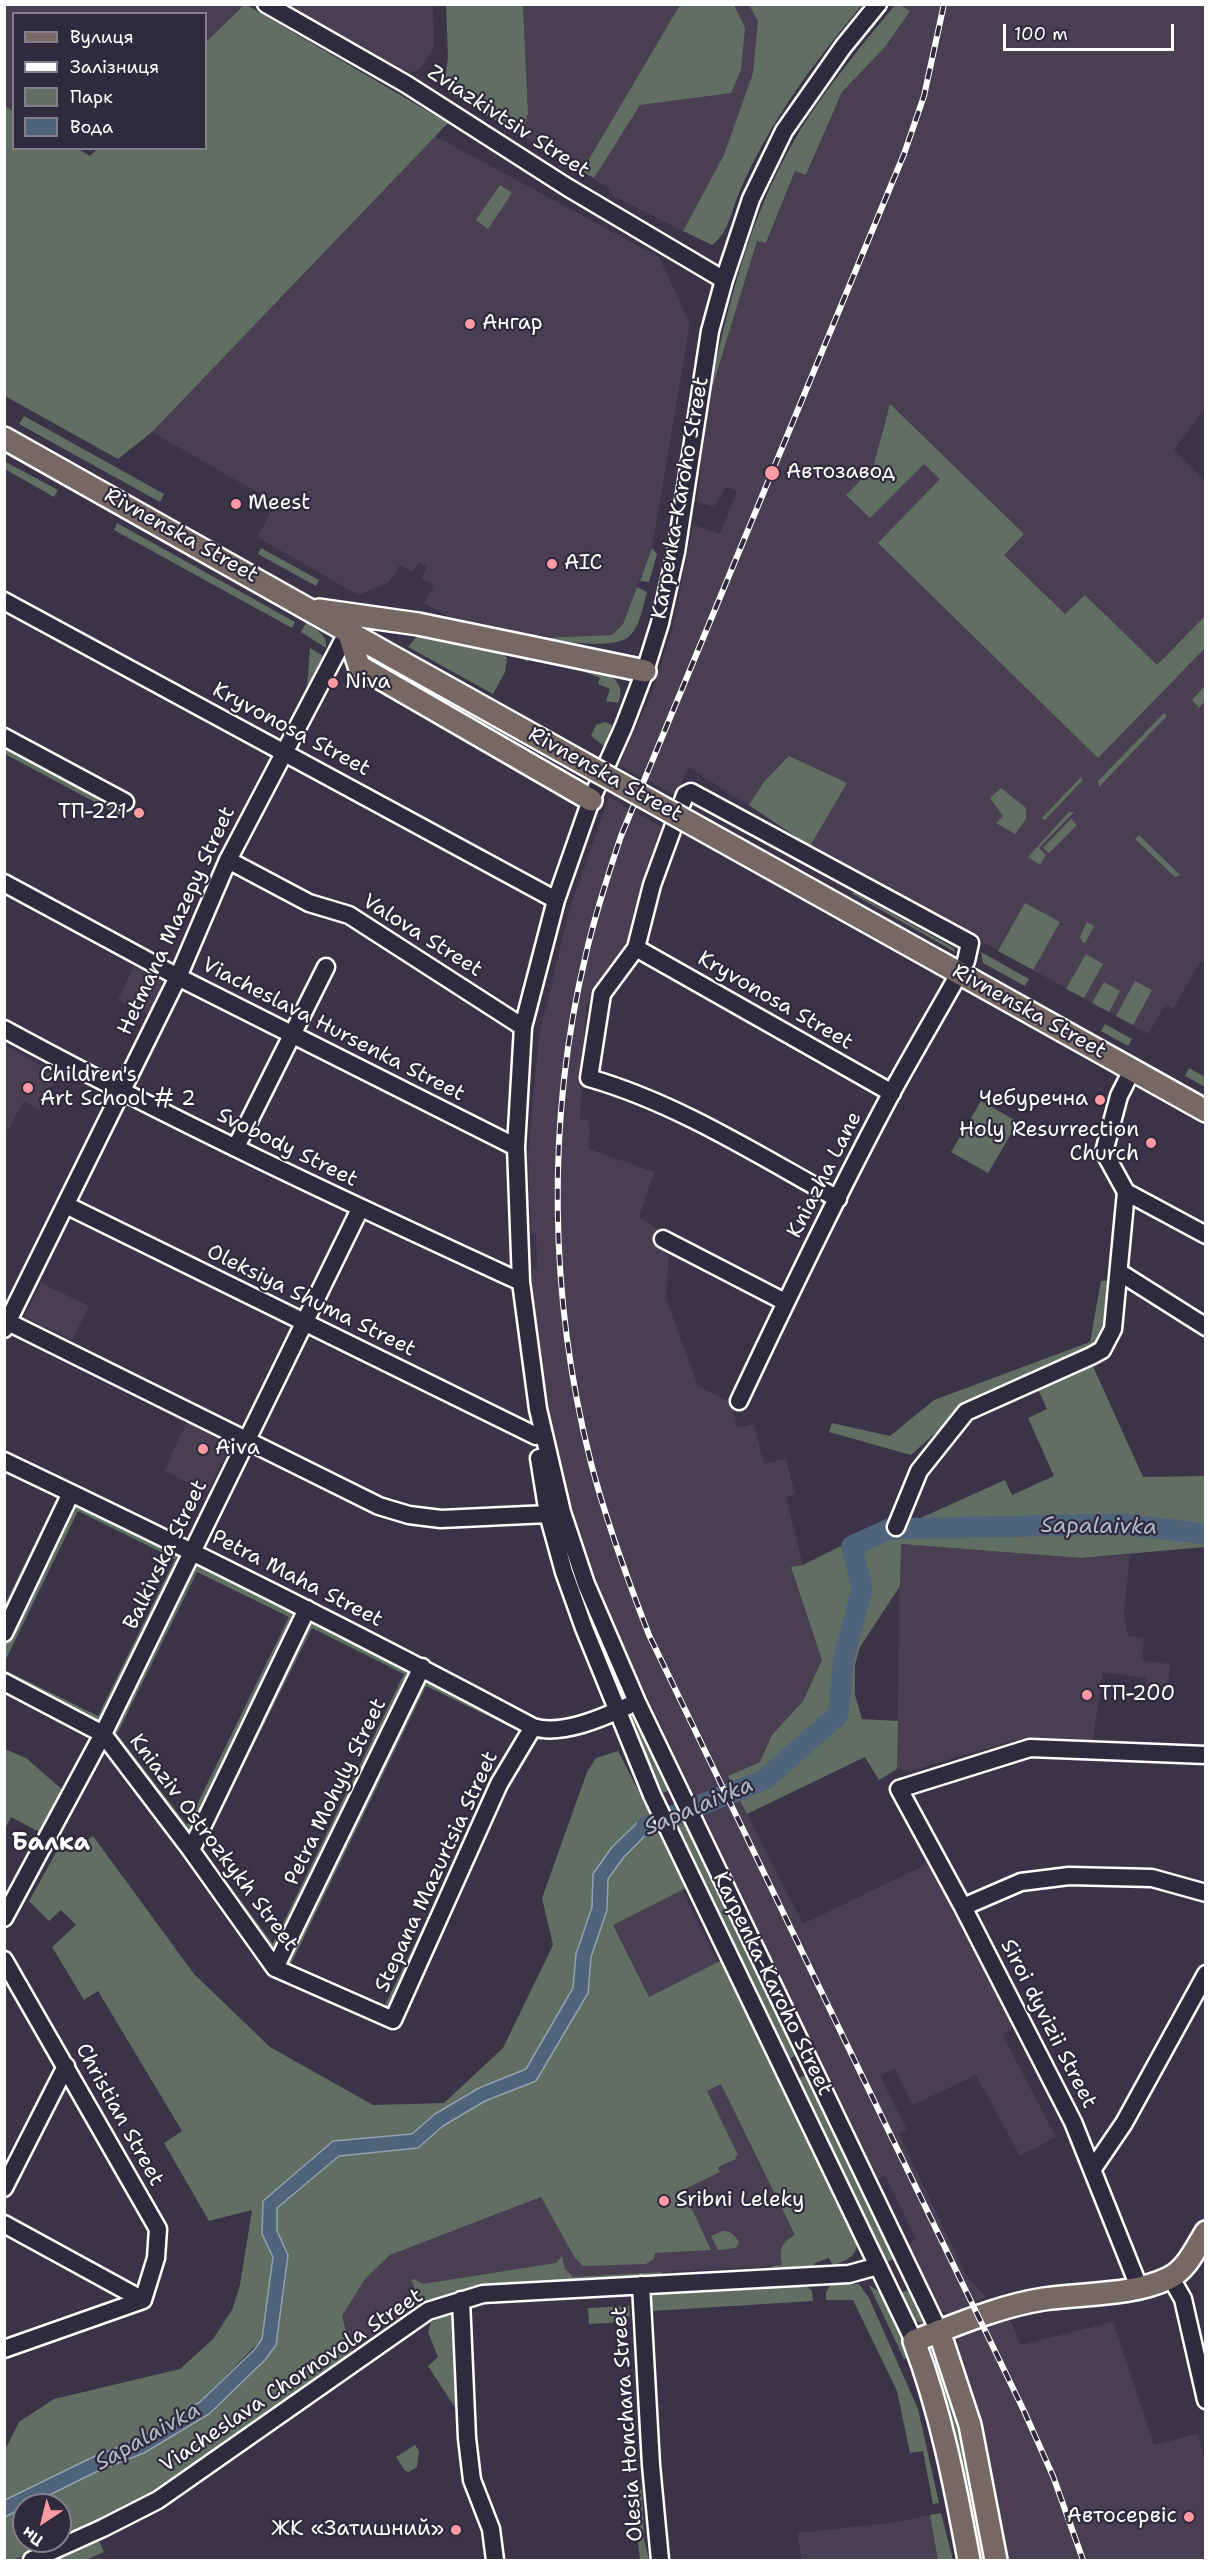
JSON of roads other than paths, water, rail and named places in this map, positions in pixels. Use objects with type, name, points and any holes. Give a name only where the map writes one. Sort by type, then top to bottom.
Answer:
[{"type":"main road","name":"Rivnenska Street","points":[[4,438],[1206,1111]]},
{"type":"main road","points":[[308,608],[418,624],[645,671]]},
{"type":"main road","points":[[348,631],[359,666],[591,800]]},
{"type":"main road","points":[[914,2341],[1004,2308],[1043,2299],[1139,2287],[1171,2278],[1186,2264],[1206,2232]]},
{"type":"main road","name":"Karpenka-Karoho Street","points":[[939,2331],[970,2425],[996,2560]]},
{"type":"main road","name":"Karpenka-Karoho Street","points":[[914,2341],[932,2388],[954,2478],[969,2560]]},
{"type":"street","name":"Zviazkivtsiv Street","points":[[266,4],[406,84],[567,187],[724,280]]},
{"type":"street","name":"Karpenka-Karoho Street","points":[[878,4],[843,47],[784,131],[751,200],[724,280],[710,331],[676,552],[660,623],[645,671],[624,726],[591,800],[556,900],[523,1027],[516,1147],[521,1282],[538,1409],[566,1522],[586,1584],[637,1702],[939,2331]]},
{"type":"street","name":"Kryvonosa Street","points":[[4,601],[556,900]]},
{"type":"street","name":"Hetmana Mazepy Street","points":[[6,1323],[178,976],[228,860],[348,631]]},
{"type":"street","points":[[4,737],[125,802]]},
{"type":"street","name":"Kniazha Lane","points":[[636,948],[652,885],[685,795],[692,792],[704,803],[970,943],[966,961],[951,969],[892,1093],[785,1302],[739,1401]]},
{"type":"street","name":"Valova Street","points":[[228,860],[309,903],[350,915],[523,1027]]},
{"type":"street","name":"Viacheslava Hursenka Street","points":[[4,883],[178,976],[516,1147]]},
{"type":"street","name":"Kryvonosa Street","points":[[636,948],[892,1093]]},
{"type":"street","points":[[636,948],[602,994],[589,1078],[618,1086],[706,1126],[838,1199]]},
{"type":"street","points":[[236,1147],[326,967]]},
{"type":"street","name":"Svobody Street","points":[[4,1029],[121,1093],[360,1209],[521,1282]]},
{"type":"street","points":[[1132,1070],[1119,1096],[1104,1152],[1126,1192],[1206,1235]]},
{"type":"street","points":[[896,1527],[919,1471],[966,1412],[1102,1350],[1113,1329],[1126,1192]]},
{"type":"street","name":"Oleksiya Shuma Street","points":[[66,1205],[536,1436]]},
{"type":"street","name":"Balkivska Street","points":[[4,1918],[103,1734],[360,1209]]},
{"type":"street","points":[[663,1239],[785,1302]]},
{"type":"street","points":[[1119,1272],[1206,1327]]},
{"type":"street","points":[[6,1323],[248,1440],[378,1506],[409,1515],[441,1519],[548,1514]]},
{"type":"street","name":"Karpenka-Karoho Street","points":[[538,1409],[536,1436],[548,1514],[564,1572],[584,1628],[652,1795],[914,2341]]},
{"type":"street","name":"Petra Maha Street","points":[[4,1461],[193,1551],[422,1667],[533,1727]]},
{"type":"street","points":[[4,1633],[71,1493]]},
{"type":"street","points":[[191,1850],[307,1609]]},
{"type":"street","name":"Petra Mohyly Street","points":[[276,1968],[422,1667]]},
{"type":"street","name":"Kniaziv Ostrozkykh Street","points":[[4,1682],[103,1734],[191,1850],[276,1968],[393,2020]]},
{"type":"street","points":[[533,1727],[545,1731],[600,1719],[637,1702]]},
{"type":"street","name":"Stepana Mazurtsia Street","points":[[393,2020],[499,1784],[533,1727]]},
{"type":"street","name":"Siroi dyvizii Street","points":[[1139,2287],[1073,2122],[963,1907],[899,1789],[1030,1748],[1206,1755]]},
{"type":"street","points":[[963,1907],[1021,1882],[1069,1876],[1152,1878],[1206,1893]]},
{"type":"street","name":"Christian Street","points":[[4,1960],[158,2229],[156,2258],[143,2300]]},
{"type":"street","points":[[1092,2170],[1124,2123],[1206,1974]]},
{"type":"street","points":[[786,2072],[791,2067],[802,2064],[814,2070]]},
{"type":"street","points":[[4,2188],[66,2066]]},
{"type":"street","points":[[4,2224],[143,2300]]},
{"type":"street","name":"Viacheslava Chornovola Street","points":[[32,2560],[158,2500],[428,2311],[483,2294],[849,2274],[878,2266]]},
{"type":"street","points":[[1171,2278],[1183,2299],[1206,2400]]},
{"type":"street","name":"Olesia Honchara Street","points":[[641,2284],[651,2465],[660,2560]]},
{"type":"street","points":[[4,2349],[143,2300]]},
{"type":"street","points":[[461,2300],[471,2480],[491,2529],[495,2560]]},
{"type":"water","points":[[652,1817],[658,1831],[645,1836],[624,1857],[608,1879],[607,1910],[591,1957],[588,1993],[536,2081],[485,2101],[443,2126],[418,2148],[339,2156],[277,2208],[277,2231],[288,2255],[276,2345],[265,2360],[209,2414],[144,2453],[100,2470],[53,2493],[19,2493],[93,2457],[137,2440],[200,2402],[254,2350],[262,2339],[273,2257],[262,2234],[263,2201],[333,2141],[412,2134],[435,2114],[479,2088],[526,2069],[573,1988],[576,1954],[592,1907],[593,1874],[612,1847],[637,1823]]},
{"type":"water","points":[[12,2497],[12,2513],[5,2517],[5,2500]]},
{"type":"waterway","name":"Sapalaivka","points":[[647,1826],[764,1780],[838,1715],[844,1656],[862,1589],[852,1546],[889,1529],[1122,1524],[1206,1534]]},
{"type":"railway","points":[[944,4],[924,96],[904,154],[621,836],[602,895],[573,1016],[564,1080],[559,1144],[560,1273],[577,1401],[591,1463],[617,1549],[649,1635],[1024,2411],[1053,2476],[1083,2560]]},
{"type":"place","name":"Ангар","points":[[470,324]]},
{"type":"place","name":"Автозавод","points":[[772,473]]},
{"type":"place","name":"Meest","points":[[236,504]]},
{"type":"place","name":"АІС","points":[[552,564]]},
{"type":"place","name":"Niva","points":[[333,683]]},
{"type":"place","name":"ТП-221","points":[[139,813]]},
{"type":"place","name":"Children's Art School # 2","points":[[28,1088]]},
{"type":"place","name":"Чебуречна","points":[[1100,1100]]},
{"type":"place","name":"Holy Resurrection Church","points":[[1151,1143]]},
{"type":"place","name":"Aiva","points":[[203,1449]]},
{"type":"place","name":"ТП-200","points":[[1087,1695]]},
{"type":"place","name":"Sribni Leleky","points":[[664,2201]]},
{"type":"place","name":"Автосервіс","points":[[1189,2517]]},
{"type":"place","name":"ЖК «Затишний»","points":[[456,2530]]},
{"type":"district","name":"Балка","points":[[51,1844]]}]
